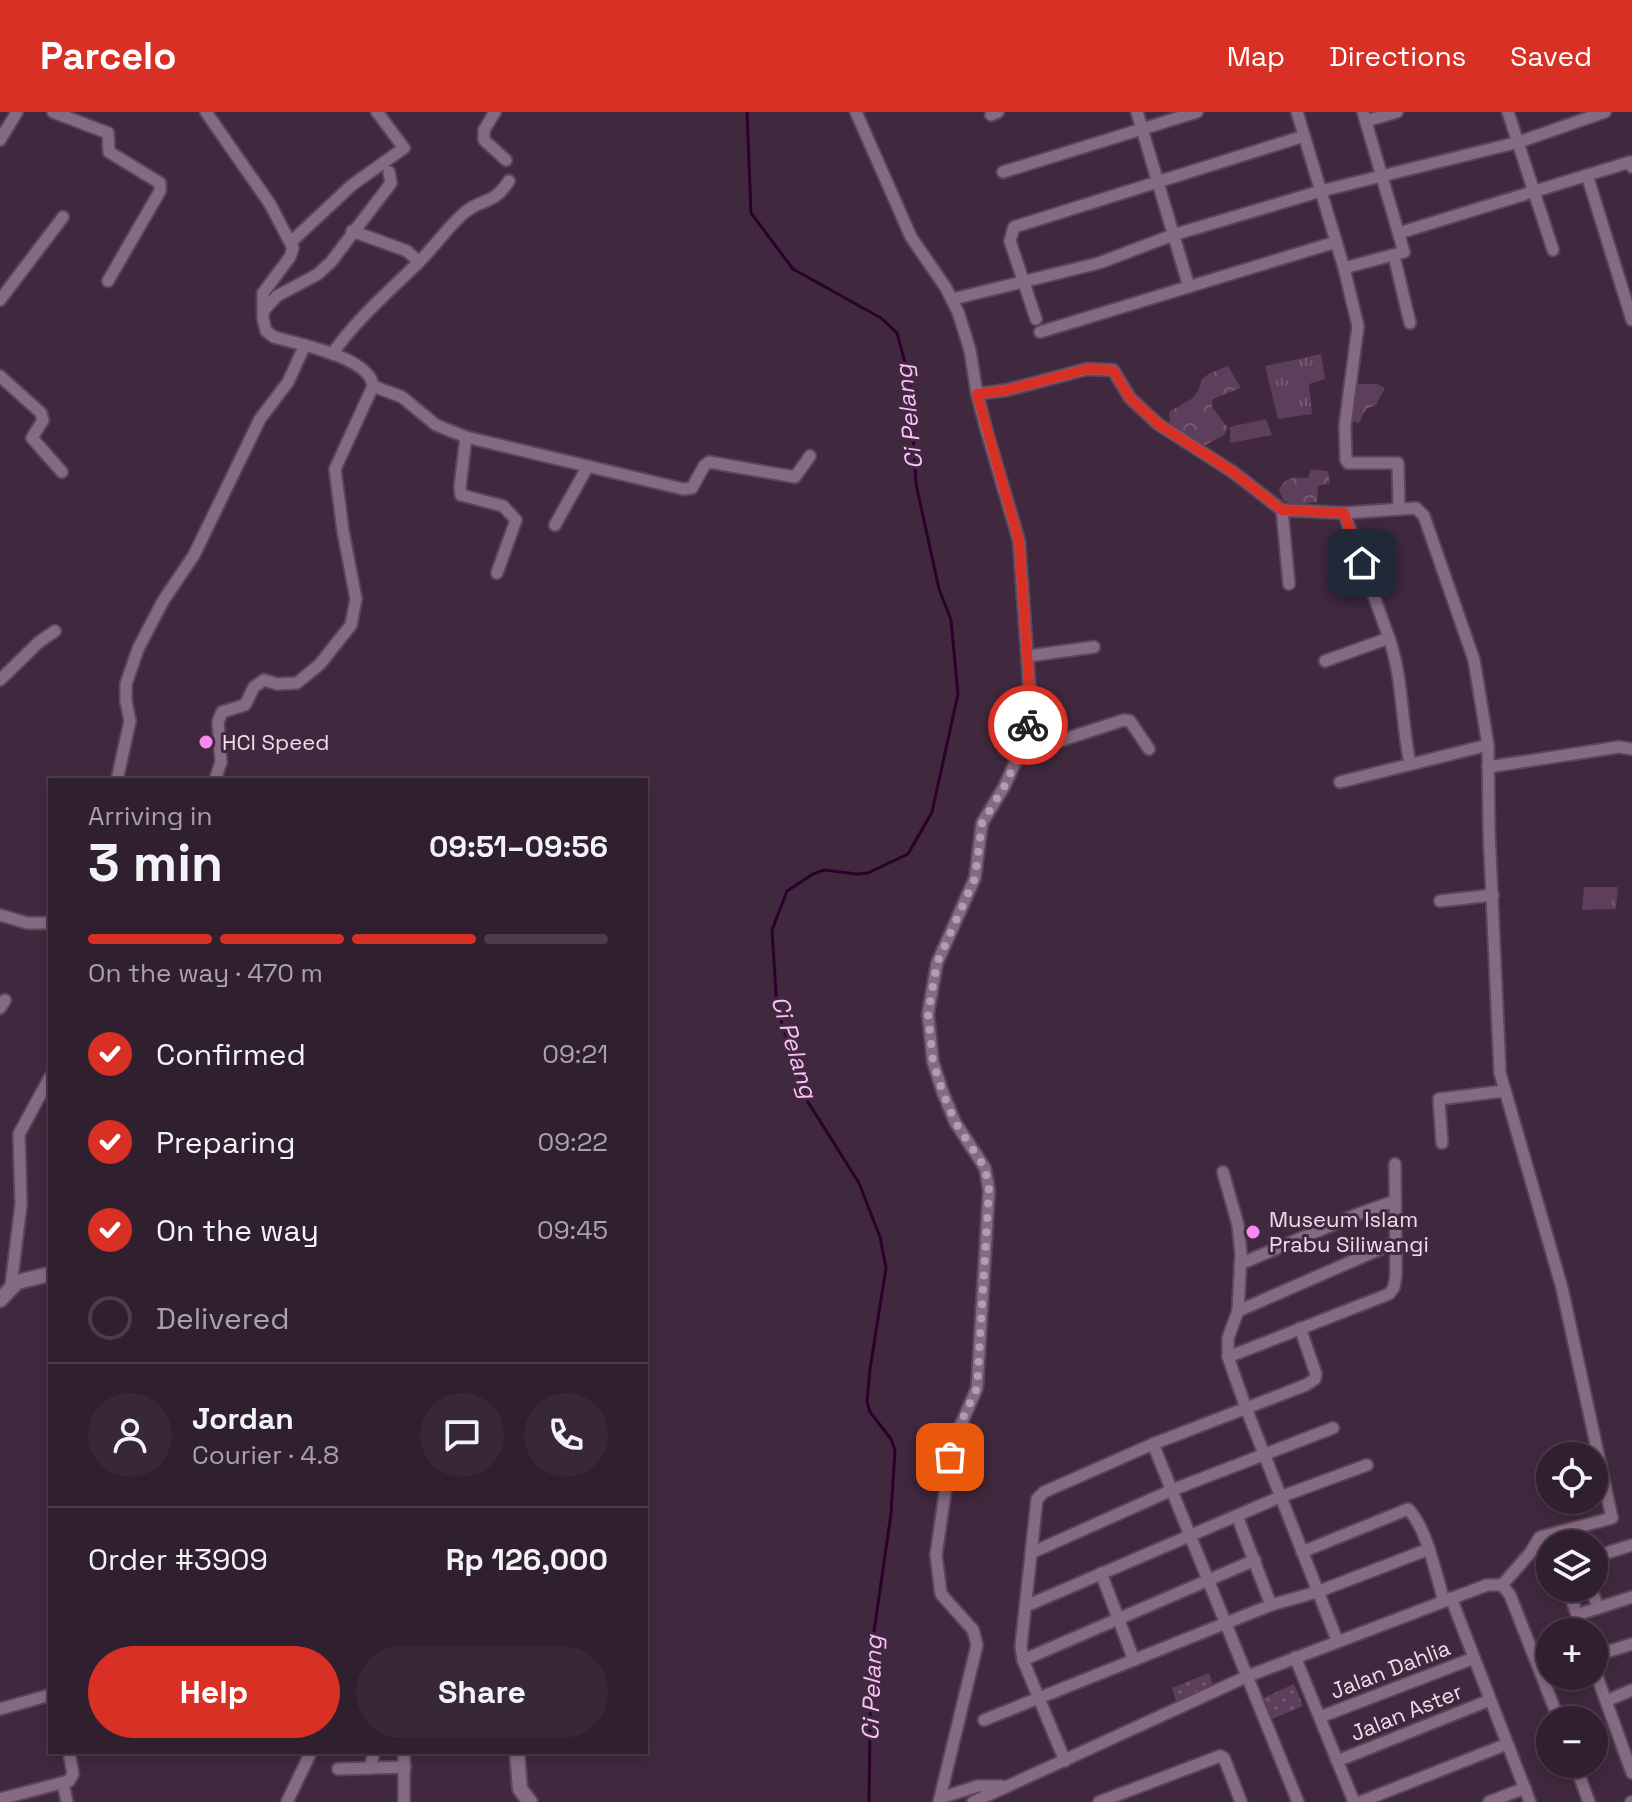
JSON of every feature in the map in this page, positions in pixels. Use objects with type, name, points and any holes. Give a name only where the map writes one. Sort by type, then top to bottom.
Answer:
[{"type":"street","points":[[0,140],[17,112]]},
{"type":"street","points":[[53,112],[108,133],[109,152],[160,183],[160,191],[108,281]]},
{"type":"street","points":[[206,112],[270,204],[293,248],[290,257],[263,293],[266,331],[274,337],[332,354],[364,369],[373,386],[335,469],[356,599],[351,625],[320,664],[297,683],[277,684],[264,680],[254,687],[245,705],[222,712],[218,722],[221,762],[216,778]]},
{"type":"street","points":[[291,242],[352,185],[404,148],[377,112]]},
{"type":"street","points":[[495,112],[484,130],[484,140],[506,160]]},
{"type":"street","points":[[856,112],[911,237],[953,299],[970,350],[977,394],[1019,541],[1030,695],[1028,735],[1004,787],[982,823],[975,878],[937,963],[928,1014],[933,1062],[943,1093],[955,1122],[985,1168],[989,1190],[977,1388],[952,1445],[936,1555],[941,1594],[973,1630],[977,1645],[940,1800],[954,1798],[978,1786],[1003,1786]]},
{"type":"street","points":[[1137,112],[1189,287]]},
{"type":"street","points":[[1003,172],[1197,112]]},
{"type":"street","points":[[1297,112],[1344,268],[1358,333],[1345,425],[1346,460],[1348,463],[1398,463],[1399,509]]},
{"type":"street","points":[[1344,268],[1404,252],[1365,117],[1397,112]]},
{"type":"street","points":[[1508,112],[1553,250]]},
{"type":"street","points":[[953,299],[1099,263],[1173,235],[1321,191],[1519,142],[1605,112]]},
{"type":"street","points":[[1036,319],[1010,241],[1014,227],[1304,136]]},
{"type":"street","points":[[1399,233],[1631,164]]},
{"type":"street","points":[[264,310],[283,292],[318,274],[340,253],[352,231],[391,183],[389,172]]},
{"type":"street","points":[[1587,175],[1632,320]]},
{"type":"street","points":[[332,354],[367,312],[466,211],[494,199],[509,181]]},
{"type":"street","points":[[0,300],[63,217]]},
{"type":"street","points":[[352,231],[407,251],[419,262]]},
{"type":"street","points":[[1040,332],[1336,242]]},
{"type":"street","points":[[1394,256],[1410,323]]},
{"type":"street","points":[[117,778],[130,721],[126,684],[138,649],[198,546],[260,419],[293,372],[305,345]]},
{"type":"street","points":[[973,1802],[1248,1676],[1487,1585],[1502,1585],[1540,1537],[1612,1518],[1562,1288],[1504,1091],[1497,1042],[1488,745],[1474,660],[1424,516],[1416,508],[1344,513],[1282,510],[1233,472],[1158,424],[1130,398],[1113,370],[1087,369],[1021,387],[977,394]]},
{"type":"street","points":[[0,376],[41,413],[43,420],[32,438],[62,472]]},
{"type":"street","points":[[373,386],[402,397],[436,425],[466,437],[686,489],[692,488],[709,462],[795,477],[810,456]]},
{"type":"street","points":[[466,437],[461,495],[503,506],[516,520],[497,573]]},
{"type":"street","points":[[555,525],[588,466]]},
{"type":"street","points":[[1282,510],[1289,584]]},
{"type":"street","points":[[1344,513],[1398,664],[1403,733],[1410,763]]},
{"type":"street","points":[[0,680],[39,642],[55,631]]},
{"type":"street","points":[[1325,661],[1389,638]]},
{"type":"street","points":[[1028,656],[1094,647]]},
{"type":"street","points":[[1028,735],[1062,740],[1124,720],[1130,721],[1149,749]]},
{"type":"street","points":[[1340,782],[1488,745]]},
{"type":"street","points":[[1488,767],[1619,747],[1632,749]]},
{"type":"street","points":[[1440,901],[1493,895]]},
{"type":"street","points":[[0,915],[27,923],[48,923]]},
{"type":"street","points":[[11,1286],[21,1204],[19,1134],[48,1081]]},
{"type":"street","points":[[1442,1143],[1439,1099],[1504,1091]]},
{"type":"street","points":[[1228,1357],[1389,1294],[1396,1275],[1395,1164]]},
{"type":"street","points":[[1223,1172],[1238,1225],[1240,1264],[1238,1311],[1228,1338],[1228,1357],[1337,1640]]},
{"type":"street","points":[[1240,1264],[1395,1201]]},
{"type":"street","points":[[1238,1311],[1394,1243]]},
{"type":"street","points":[[0,1300],[11,1286],[48,1274]]},
{"type":"street","points":[[1065,1761],[1038,1700],[1021,1646],[1037,1499],[1153,1444],[1306,1385],[1315,1379],[1316,1374],[1300,1328]]},
{"type":"street","points":[[1031,1553],[1172,1490],[1333,1428]]},
{"type":"street","points":[[1153,1444],[1298,1802]]},
{"type":"street","points":[[1026,1606],[1280,1497],[1367,1465]]},
{"type":"street","points":[[1302,1552],[1405,1509],[1411,1512],[1474,1658],[1530,1802]]},
{"type":"street","points":[[1237,1516],[1271,1605]]},
{"type":"street","points":[[1608,1553],[1632,1545]]},
{"type":"street","points":[[984,1720],[1271,1605],[1317,1592],[1429,1549]]},
{"type":"street","points":[[1023,1660],[1255,1560]]},
{"type":"street","points":[[1101,1573],[1134,1660]]},
{"type":"street","points":[[1502,1585],[1510,1595],[1536,1652]]},
{"type":"street","points":[[1578,1618],[1582,1613],[1632,1597]]},
{"type":"street","points":[[1573,1602],[1578,1618]]},
{"type":"street","points":[[1596,1602],[1598,1608]]},
{"type":"street","points":[[1608,1652],[1632,1644]]},
{"type":"street","points":[[1295,1657],[1357,1802],[1507,1744]]},
{"type":"street","name":"Jalan Dahlia","points":[[1320,1717],[1474,1658]]},
{"type":"street","points":[[1602,1690],[1628,1750],[1632,1773]]},
{"type":"street","points":[[1606,1701],[1632,1690]]},
{"type":"street","points":[[0,1709],[48,1696]]},
{"type":"street","name":"Jalan Aster","points":[[1337,1761],[1490,1700]]},
{"type":"street","points":[[0,1799],[71,1779],[69,1754]]},
{"type":"street","points":[[287,1802],[310,1754]]},
{"type":"street","points":[[370,1768],[374,1754]]},
{"type":"street","points":[[404,1754],[404,1802]]},
{"type":"street","points":[[517,1754],[521,1794],[530,1802]]},
{"type":"street","points":[[1099,1802],[1220,1756],[1224,1758],[1241,1802]]},
{"type":"street","points":[[338,1769],[405,1767]]},
{"type":"street","points":[[1580,1778],[1589,1802]]},
{"type":"street","points":[[63,1783],[67,1802]]},
{"type":"street","points":[[1489,1802],[1525,1788]]},
{"type":"green space","points":[[1321,354],[1325,379],[1309,384],[1312,414],[1278,419],[1265,366]]},
{"type":"green space","points":[[1228,366],[1241,388],[1213,399],[1212,407],[1228,428],[1224,435],[1202,447],[1170,426],[1169,412],[1193,398],[1202,379]]},
{"type":"green space","points":[[1356,384],[1377,384],[1385,388],[1376,405],[1366,409],[1359,423],[1351,421]]},
{"type":"green space","points":[[1266,419],[1272,435],[1230,443],[1230,427]]},
{"type":"green space","points":[[1311,469],[1328,471],[1330,483],[1318,486],[1317,502],[1296,505],[1284,501],[1279,490],[1284,482],[1308,478]]},
{"type":"green space","points":[[1584,887],[1618,887],[1616,909],[1582,910]]},
{"type":"green space","points":[[1209,1673],[1216,1694],[1178,1709],[1172,1688]]},
{"type":"green space","points":[[1294,1684],[1303,1706],[1270,1720],[1261,1699]]},
{"type":"waterway","name":"Ci Pelang","points":[[747,112],[751,213],[793,269],[881,318],[897,333],[910,381],[916,484],[939,589],[951,620],[958,694],[932,812],[908,854],[868,873],[824,870],[813,874],[787,891],[772,930],[777,1009],[808,1102],[859,1183],[880,1237],[886,1268],[867,1402],[870,1412],[891,1439],[895,1450],[891,1514],[871,1652],[869,1802]]},
{"type":"way so far","points":[[950,1457],[956,1433],[977,1388],[980,1369],[989,1190],[985,1168],[955,1122],[943,1093],[933,1062],[928,1014],[937,963],[975,878],[982,823],[1004,787],[1028,735],[1028,725]]},
{"type":"place","name":"HCI Speed","points":[[206,742]]},
{"type":"place","name":"Museum Islam Prabu Siliwangi","points":[[1253,1232]]},
{"type":"route","points":[[1028,725],[1030,695],[1019,541],[977,394],[1007,390],[1087,369],[1113,370],[1130,398],[1158,424],[1233,472],[1282,510],[1344,513],[1362,563]]}]
